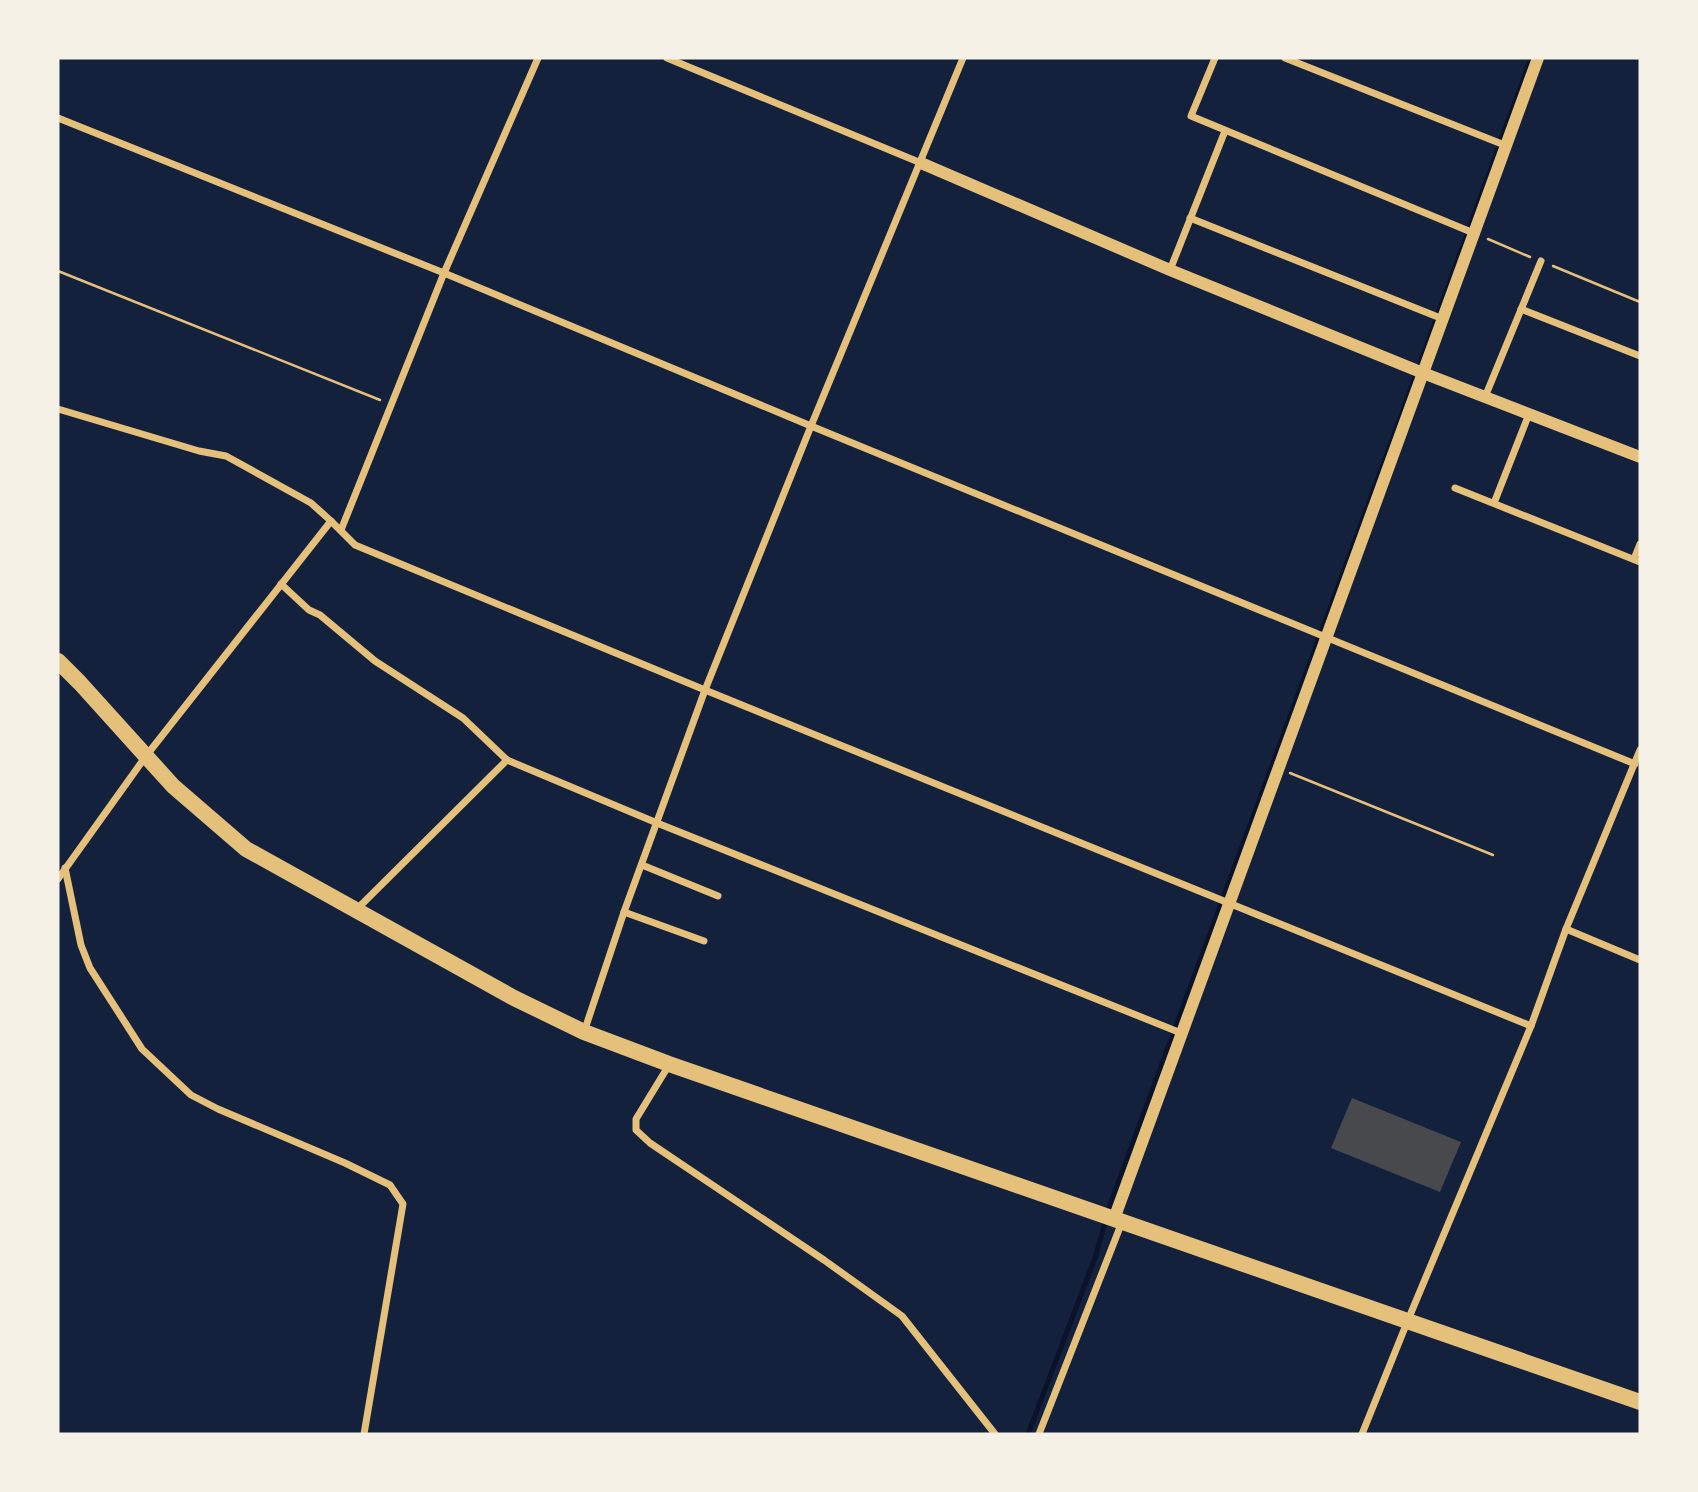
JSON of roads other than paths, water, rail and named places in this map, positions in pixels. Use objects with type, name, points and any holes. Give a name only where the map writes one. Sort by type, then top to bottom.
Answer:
[{"type":"highway","points":[[58,661],[173,786],[246,849],[514,998],[584,1032],[1640,1402]]},
{"type":"street","points":[[341,530],[444,272],[538,58]]},
{"type":"street","points":[[667,58],[1170,270],[1423,373],[1640,457]]},
{"type":"street","points":[[584,1032],[624,912],[705,690],[963,58]]},
{"type":"street","points":[[1215,58],[1191,116],[1476,234]]},
{"type":"street","points":[[1285,58],[1507,146]]},
{"type":"street","points":[[1039,1434],[1118,1220],[1228,903],[1476,234],[1538,58]]},
{"type":"street","points":[[58,118],[444,272],[811,426],[1635,764]]},
{"type":"street","points":[[1170,270],[1225,131]]},
{"type":"street","points":[[1190,218],[1443,319]]},
{"type":"street","points":[[1485,397],[1541,261]]},
{"type":"street","points":[[1521,309],[1640,356]]},
{"type":"street","points":[[58,409],[199,452],[226,456],[311,503],[355,545],[1531,1026]]},
{"type":"street","points":[[1494,503],[1529,414]]},
{"type":"street","points":[[1455,488],[1637,560],[1640,544]]},
{"type":"street","points":[[58,879],[146,756],[331,521]]},
{"type":"street","points":[[281,584],[309,610],[320,615],[374,661],[463,718],[508,760],[657,823],[1181,1033]]},
{"type":"street","points":[[1362,1434],[1531,1026],[1566,929],[1640,752]]},
{"type":"street","points":[[356,910],[508,760]]},
{"type":"street","points":[[642,864],[718,896]]},
{"type":"street","points":[[65,868],[81,945],[90,968],[142,1049],[191,1095],[390,1185],[403,1204],[363,1433],[365,1434]]},
{"type":"street","points":[[624,912],[704,941]]},
{"type":"street","points":[[1566,929],[1640,960]]},
{"type":"street","points":[[670,1064],[636,1119],[636,1130],[650,1143],[902,1316],[995,1434]]},
{"type":"waterway","points":[[1028,1434],[1095,1258],[1111,1202],[1531,58]]}]
